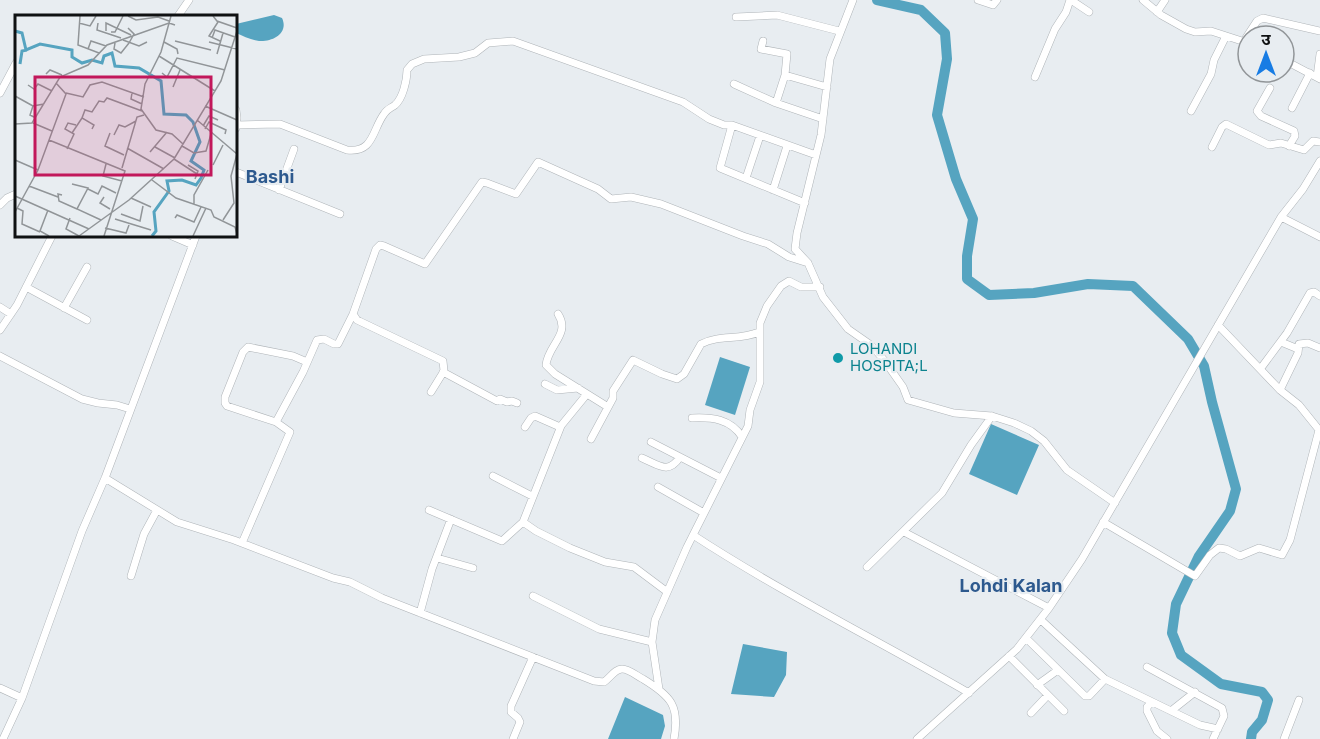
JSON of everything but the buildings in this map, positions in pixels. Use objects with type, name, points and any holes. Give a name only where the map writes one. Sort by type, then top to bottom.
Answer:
[{"type":"street","points":[[179,15],[189,0]]},
{"type":"street","points":[[978,0],[993,5],[997,0]]},
{"type":"street","points":[[1035,77],[1055,29],[1071,0],[1089,12]]},
{"type":"street","points":[[1143,0],[1157,12],[1191,31],[1211,32],[1236,39]]},
{"type":"street","points":[[1157,12],[1165,0]]},
{"type":"street","points":[[851,3],[830,59],[823,119],[795,245],[796,252],[808,263],[823,297],[848,329],[871,345],[884,360],[903,387],[908,400],[954,413],[992,417],[1031,431],[1044,441],[1067,470],[1115,503]]},
{"type":"street","points":[[736,17],[777,15],[839,31]]},
{"type":"street","points":[[1255,24],[1263,18],[1289,24]]},
{"type":"street","points":[[1296,26],[1320,31]]},
{"type":"street","points":[[1191,111],[1210,77],[1214,60],[1226,36]]},
{"type":"street","points":[[237,127],[280,124],[347,150],[358,149],[372,140],[384,114],[400,99],[407,70],[412,64],[424,59],[449,58],[475,52],[488,43],[501,40],[513,41],[683,102],[709,119],[724,125],[732,125],[816,155]]},
{"type":"street","points":[[763,41],[761,49],[787,54],[785,75],[776,103]]},
{"type":"street","points":[[1292,108],[1316,76],[1320,54]]},
{"type":"street","points":[[0,93],[15,65]]},
{"type":"street","points":[[1296,66],[1316,76]]},
{"type":"street","points":[[785,75],[827,87]]},
{"type":"street","points":[[734,84],[776,103],[823,119]]},
{"type":"street","points":[[1270,88],[1257,111],[1261,116],[1294,131],[1295,136],[1290,146]]},
{"type":"street","points":[[1212,147],[1222,127],[1226,124],[1269,145],[1281,143],[1304,150],[1313,141],[1320,142]]},
{"type":"street","points":[[732,125],[720,168],[805,203]]},
{"type":"street","points":[[746,178],[760,136]]},
{"type":"street","points":[[773,190],[787,146]]},
{"type":"street","points":[[279,190],[294,149]]},
{"type":"street","points":[[917,739],[1008,656],[1041,620],[1115,503],[1281,217],[1303,189],[1320,161]]},
{"type":"street","points":[[276,422],[319,339],[338,344],[353,314],[378,246],[384,246],[425,264],[482,182],[516,194],[538,162],[598,189],[611,199],[631,197],[661,204],[768,244],[789,256],[808,263]]},
{"type":"street","points":[[237,172],[340,214]]},
{"type":"street","points":[[0,206],[7,198],[15,194]]},
{"type":"street","points":[[1281,217],[1320,237]]},
{"type":"street","points":[[0,330],[26,287],[51,237]]},
{"type":"street","points":[[175,237],[193,244]]},
{"type":"street","points":[[3,739],[196,237]]},
{"type":"street","points":[[64,308],[87,267]]},
{"type":"street","points":[[659,689],[652,642],[655,620],[666,591],[748,426],[750,410],[760,382],[760,323],[767,306],[781,286],[789,281],[801,287],[820,287]]},
{"type":"street","points":[[26,287],[87,320]]},
{"type":"street","points":[[1261,368],[1281,342],[1310,293],[1314,292],[1320,296]]},
{"type":"street","points":[[0,307],[11,314]]},
{"type":"street","points":[[353,314],[357,320],[443,361],[445,368],[431,392]]},
{"type":"street","points":[[558,314],[563,321],[562,330],[546,365],[555,374],[608,406]]},
{"type":"street","points":[[1103,522],[1197,576],[1210,555],[1221,548],[1240,556],[1259,548],[1283,554],[1290,540],[1319,431],[1299,405],[1280,390],[1218,325]]},
{"type":"street","points":[[591,439],[613,398],[613,391],[633,360],[677,379],[684,374],[701,344],[714,339],[748,337],[759,332]]},
{"type":"street","points":[[1281,342],[1298,350]]},
{"type":"street","points":[[1280,390],[1298,353],[1299,344],[1320,348]]},
{"type":"street","points":[[242,543],[290,436],[289,430],[276,422],[232,408],[225,403],[225,397],[243,352],[248,347],[293,356],[307,362]]},
{"type":"street","points":[[0,356],[82,399],[130,409]]},
{"type":"street","points":[[443,372],[496,401],[500,399],[517,403]]},
{"type":"street","points":[[545,384],[552,389],[562,391],[578,388]]},
{"type":"street","points":[[429,510],[502,541],[506,540],[510,532],[523,522],[561,426],[586,394]]},
{"type":"street","points":[[525,427],[535,416],[556,427],[561,426]]},
{"type":"street","points":[[867,567],[946,488],[971,445],[992,417]]},
{"type":"street","points":[[692,418],[726,422],[736,427],[742,437]]},
{"type":"street","points":[[651,442],[721,478]]},
{"type":"street","points":[[642,458],[669,468],[674,467],[680,457]]},
{"type":"street","points":[[494,476],[532,496]]},
{"type":"street","points":[[105,478],[188,526],[350,582],[382,598],[599,683],[608,679],[617,670],[625,669],[659,689],[674,705],[677,714],[674,739]]},
{"type":"street","points":[[658,487],[704,513]]},
{"type":"street","points":[[131,576],[144,534],[157,510]]},
{"type":"street","points":[[420,613],[451,519]]},
{"type":"street","points":[[523,522],[570,548],[605,562],[634,567],[666,591]]},
{"type":"street","points":[[904,532],[1049,608]]},
{"type":"street","points":[[693,535],[765,580],[969,693]]},
{"type":"street","points":[[437,558],[473,568]]},
{"type":"street","points":[[533,596],[599,629],[652,642]]},
{"type":"street","points":[[1041,620],[1105,679],[1200,726],[1218,729]]},
{"type":"street","points":[[1026,638],[1086,697],[1105,679]]},
{"type":"street","points":[[1008,656],[1064,711]]},
{"type":"street","points":[[513,739],[520,722],[510,712],[511,706],[532,657]]},
{"type":"street","points":[[1147,667],[1195,692],[1223,710],[1224,716],[1213,739]]},
{"type":"street","points":[[1037,685],[1058,670]]},
{"type":"street","points":[[0,688],[18,696]]},
{"type":"street","points":[[1171,711],[1195,692]]},
{"type":"street","points":[[1031,713],[1048,695]]},
{"type":"street","points":[[1284,739],[1299,700]]},
{"type":"street","points":[[1152,702],[1148,706],[1148,711],[1157,731],[1167,739]]},
{"type":"water","points":[[274,15],[282,18],[284,23],[278,36],[259,41],[237,33],[237,24]]},
{"type":"water","points":[[720,357],[750,367],[735,415],[705,405]]},
{"type":"water","points":[[991,424],[1039,445],[1017,495],[969,474]]},
{"type":"water","points":[[743,644],[787,652],[786,675],[774,697],[731,694]]},
{"type":"water","points":[[625,697],[663,715],[665,726],[661,739],[608,739]]},
{"type":"waterway","points":[[877,0],[921,10],[945,33],[947,59],[937,115],[956,179],[973,219],[967,256],[967,279],[989,295],[1034,293],[1088,284],[1133,286],[1188,339],[1204,366],[1236,489],[1230,511],[1199,556],[1176,604],[1172,633],[1181,655],[1221,684],[1262,692],[1268,700],[1262,720],[1252,732],[1251,739]]},
{"type":"place","name":"LOHANDI HOSPITA;L","points":[[838,358]]},
{"type":"district","name":"Bashi","points":[[270,177]]},
{"type":"district","name":"Lohdi Kalan","points":[[1011,586]]}]
